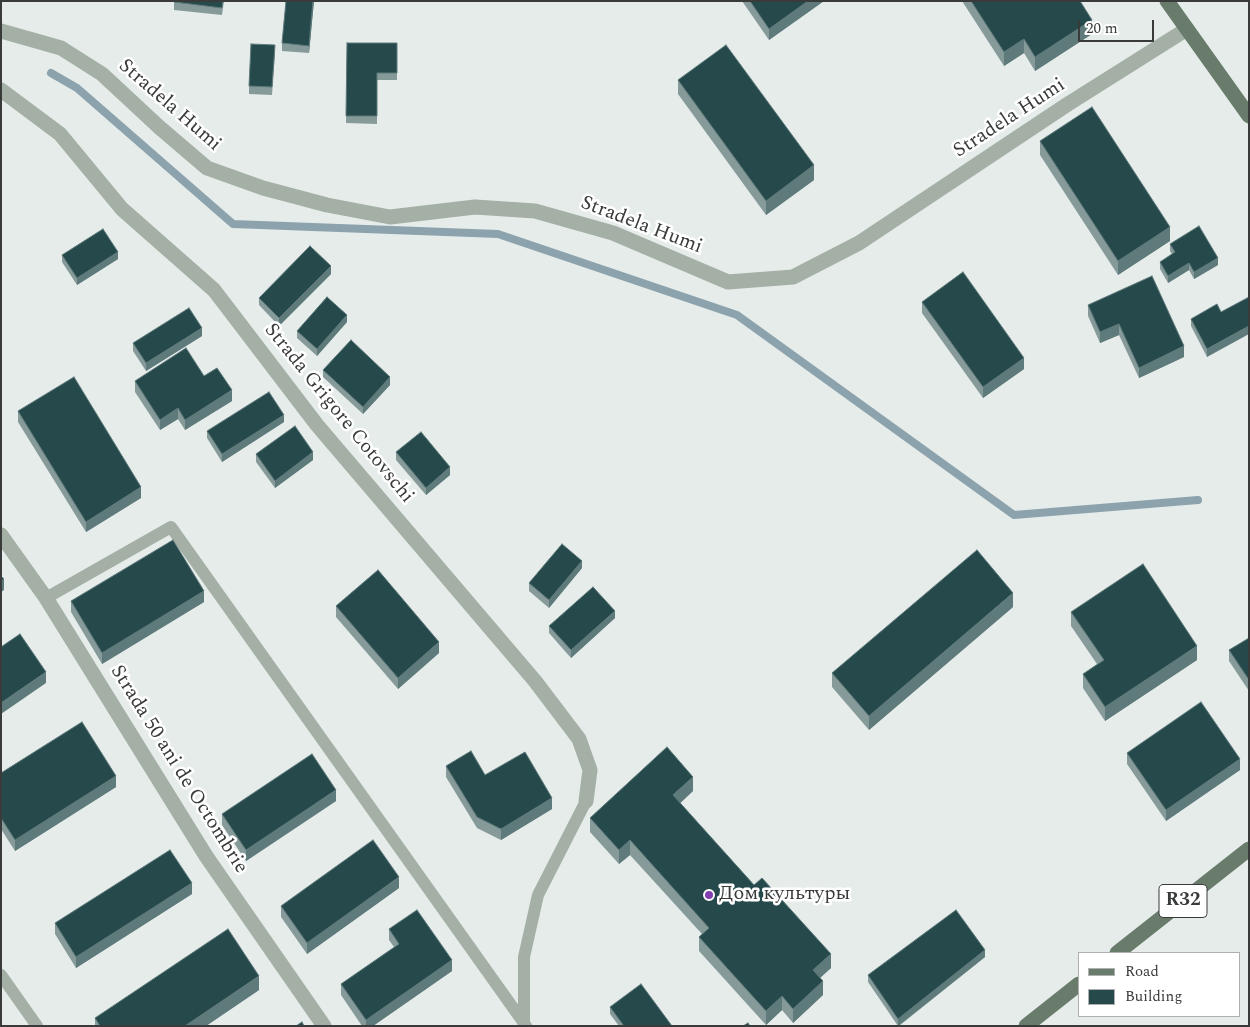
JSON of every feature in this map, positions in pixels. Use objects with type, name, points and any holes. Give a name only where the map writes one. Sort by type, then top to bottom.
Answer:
[{"type":"main road","points":[[1167,1],[1249,116]]},
{"type":"main road","name":"R32","points":[[1118,952],[1249,849]]},
{"type":"main road","points":[[1026,1026],[1078,985]]},
{"type":"street","name":"Stradela Humi","points":[[1,31],[61,48],[102,74],[159,128],[207,168],[263,188],[327,205],[390,217],[475,207],[535,210],[613,233],[728,282],[793,276],[859,243],[1068,104],[1187,29]]},
{"type":"street","name":"Strada Grigore Cotovschi","points":[[1,90],[60,134],[122,209],[214,290],[317,425],[535,681],[579,739],[590,770],[586,801]]},
{"type":"street","name":"Strada 50 ani de Octombrie","points":[[1,535],[46,598],[206,856],[324,1026]]},
{"type":"lane","points":[[46,598],[171,527],[525,1024]]},
{"type":"lane","points":[[525,1024],[524,957],[538,895],[586,801]]},
{"type":"lane","points":[[1,975],[37,1026]]},
{"type":"building","points":[[174,1],[223,1],[222,8]]},
{"type":"building","points":[[286,1],[313,1],[309,46],[282,43]]},
{"type":"building","points":[[750,1],[808,1],[769,29]]},
{"type":"building","points":[[971,1],[1080,1],[1092,20],[1035,57],[1024,39],[1004,52]]},
{"type":"building","points":[[347,43],[397,43],[397,73],[377,73],[377,116],[346,116]]},
{"type":"building","points":[[251,44],[275,45],[272,87],[249,86]]},
{"type":"building","points":[[726,45],[814,165],[766,201],[678,80]]},
{"type":"building","points":[[1092,107],[1170,227],[1118,261],[1040,141]]},
{"type":"building","points":[[1199,226],[1218,258],[1194,272],[1189,263],[1168,276],[1160,262],[1175,252],[1170,244]]},
{"type":"building","points":[[103,229],[118,252],[77,278],[62,255]]},
{"type":"building","points":[[310,246],[331,266],[279,318],[259,298]]},
{"type":"building","points":[[963,272],[1024,358],[983,387],[922,302]]},
{"type":"building","points":[[1152,276],[1184,346],[1139,368],[1119,324],[1100,332],[1088,305]]},
{"type":"building","points":[[327,297],[347,315],[317,349],[297,331]]},
{"type":"building","points":[[1249,297],[1249,326],[1207,349],[1191,319],[1217,304],[1221,312]]},
{"type":"building","points":[[189,308],[202,328],[146,363],[133,343]]},
{"type":"building","points":[[351,340],[390,377],[363,407],[323,370]]},
{"type":"building","points":[[186,348],[204,376],[217,368],[232,390],[185,420],[178,408],[160,420],[135,381]]},
{"type":"building","points":[[74,377],[141,487],[86,522],[18,411]]},
{"type":"building","points":[[269,392],[284,415],[222,454],[207,431]]},
{"type":"building","points":[[295,426],[313,452],[275,481],[256,454]]},
{"type":"building","points":[[421,432],[450,467],[426,488],[396,452]]},
{"type":"building","points":[[173,540],[204,591],[102,653],[71,601]]},
{"type":"building","points":[[562,544],[582,561],[549,600],[529,583]]},
{"type":"building","points":[[977,550],[1013,593],[869,716],[832,673]]},
{"type":"building","points":[[1143,564],[1197,646],[1105,707],[1083,674],[1104,660],[1071,612]]},
{"type":"building","points":[[378,570],[439,642],[398,678],[336,606]]},
{"type":"building","points":[[593,587],[615,611],[571,650],[549,626]]},
{"type":"building","points":[[20,634],[46,672],[1,703],[1,647]]},
{"type":"building","points":[[1249,638],[1249,680],[1229,650]]},
{"type":"building","points":[[1201,702],[1240,759],[1166,810],[1127,753]]},
{"type":"building","points":[[82,722],[116,776],[15,840],[1,818],[1,773]]},
{"type":"building","name":"Дом культуры","points":[[667,747],[693,777],[673,795],[754,885],[762,878],[831,954],[813,970],[823,981],[793,1009],[782,996],[766,1011],[699,937],[709,928],[630,840],[619,850],[590,818]]},
{"type":"building","points":[[471,751],[485,775],[525,752],[552,798],[501,829],[477,817],[446,766]]},
{"type":"building","points":[[312,754],[336,790],[246,850],[222,814]]},
{"type":"building","points":[[373,840],[399,877],[307,943],[281,906]]},
{"type":"building","points":[[170,850],[192,883],[76,957],[55,923]]},
{"type":"building","points":[[417,910],[452,960],[366,1020],[341,984],[399,944],[389,929]]},
{"type":"building","points":[[956,910],[985,950],[898,1019],[868,975]]},
{"type":"building","points":[[228,929],[259,976],[185,1026],[100,1026],[95,1018]]},
{"type":"building","points":[[641,984],[672,1026],[624,1026],[610,1007]]},
{"type":"building","points":[[302,1022],[304,1026],[296,1026]]},
{"type":"waterway","points":[[51,73],[77,88],[233,224],[498,234],[737,315],[1014,515],[1198,500]]},
{"type":"place","name":"Дом культуры","points":[[709,895]]}]
